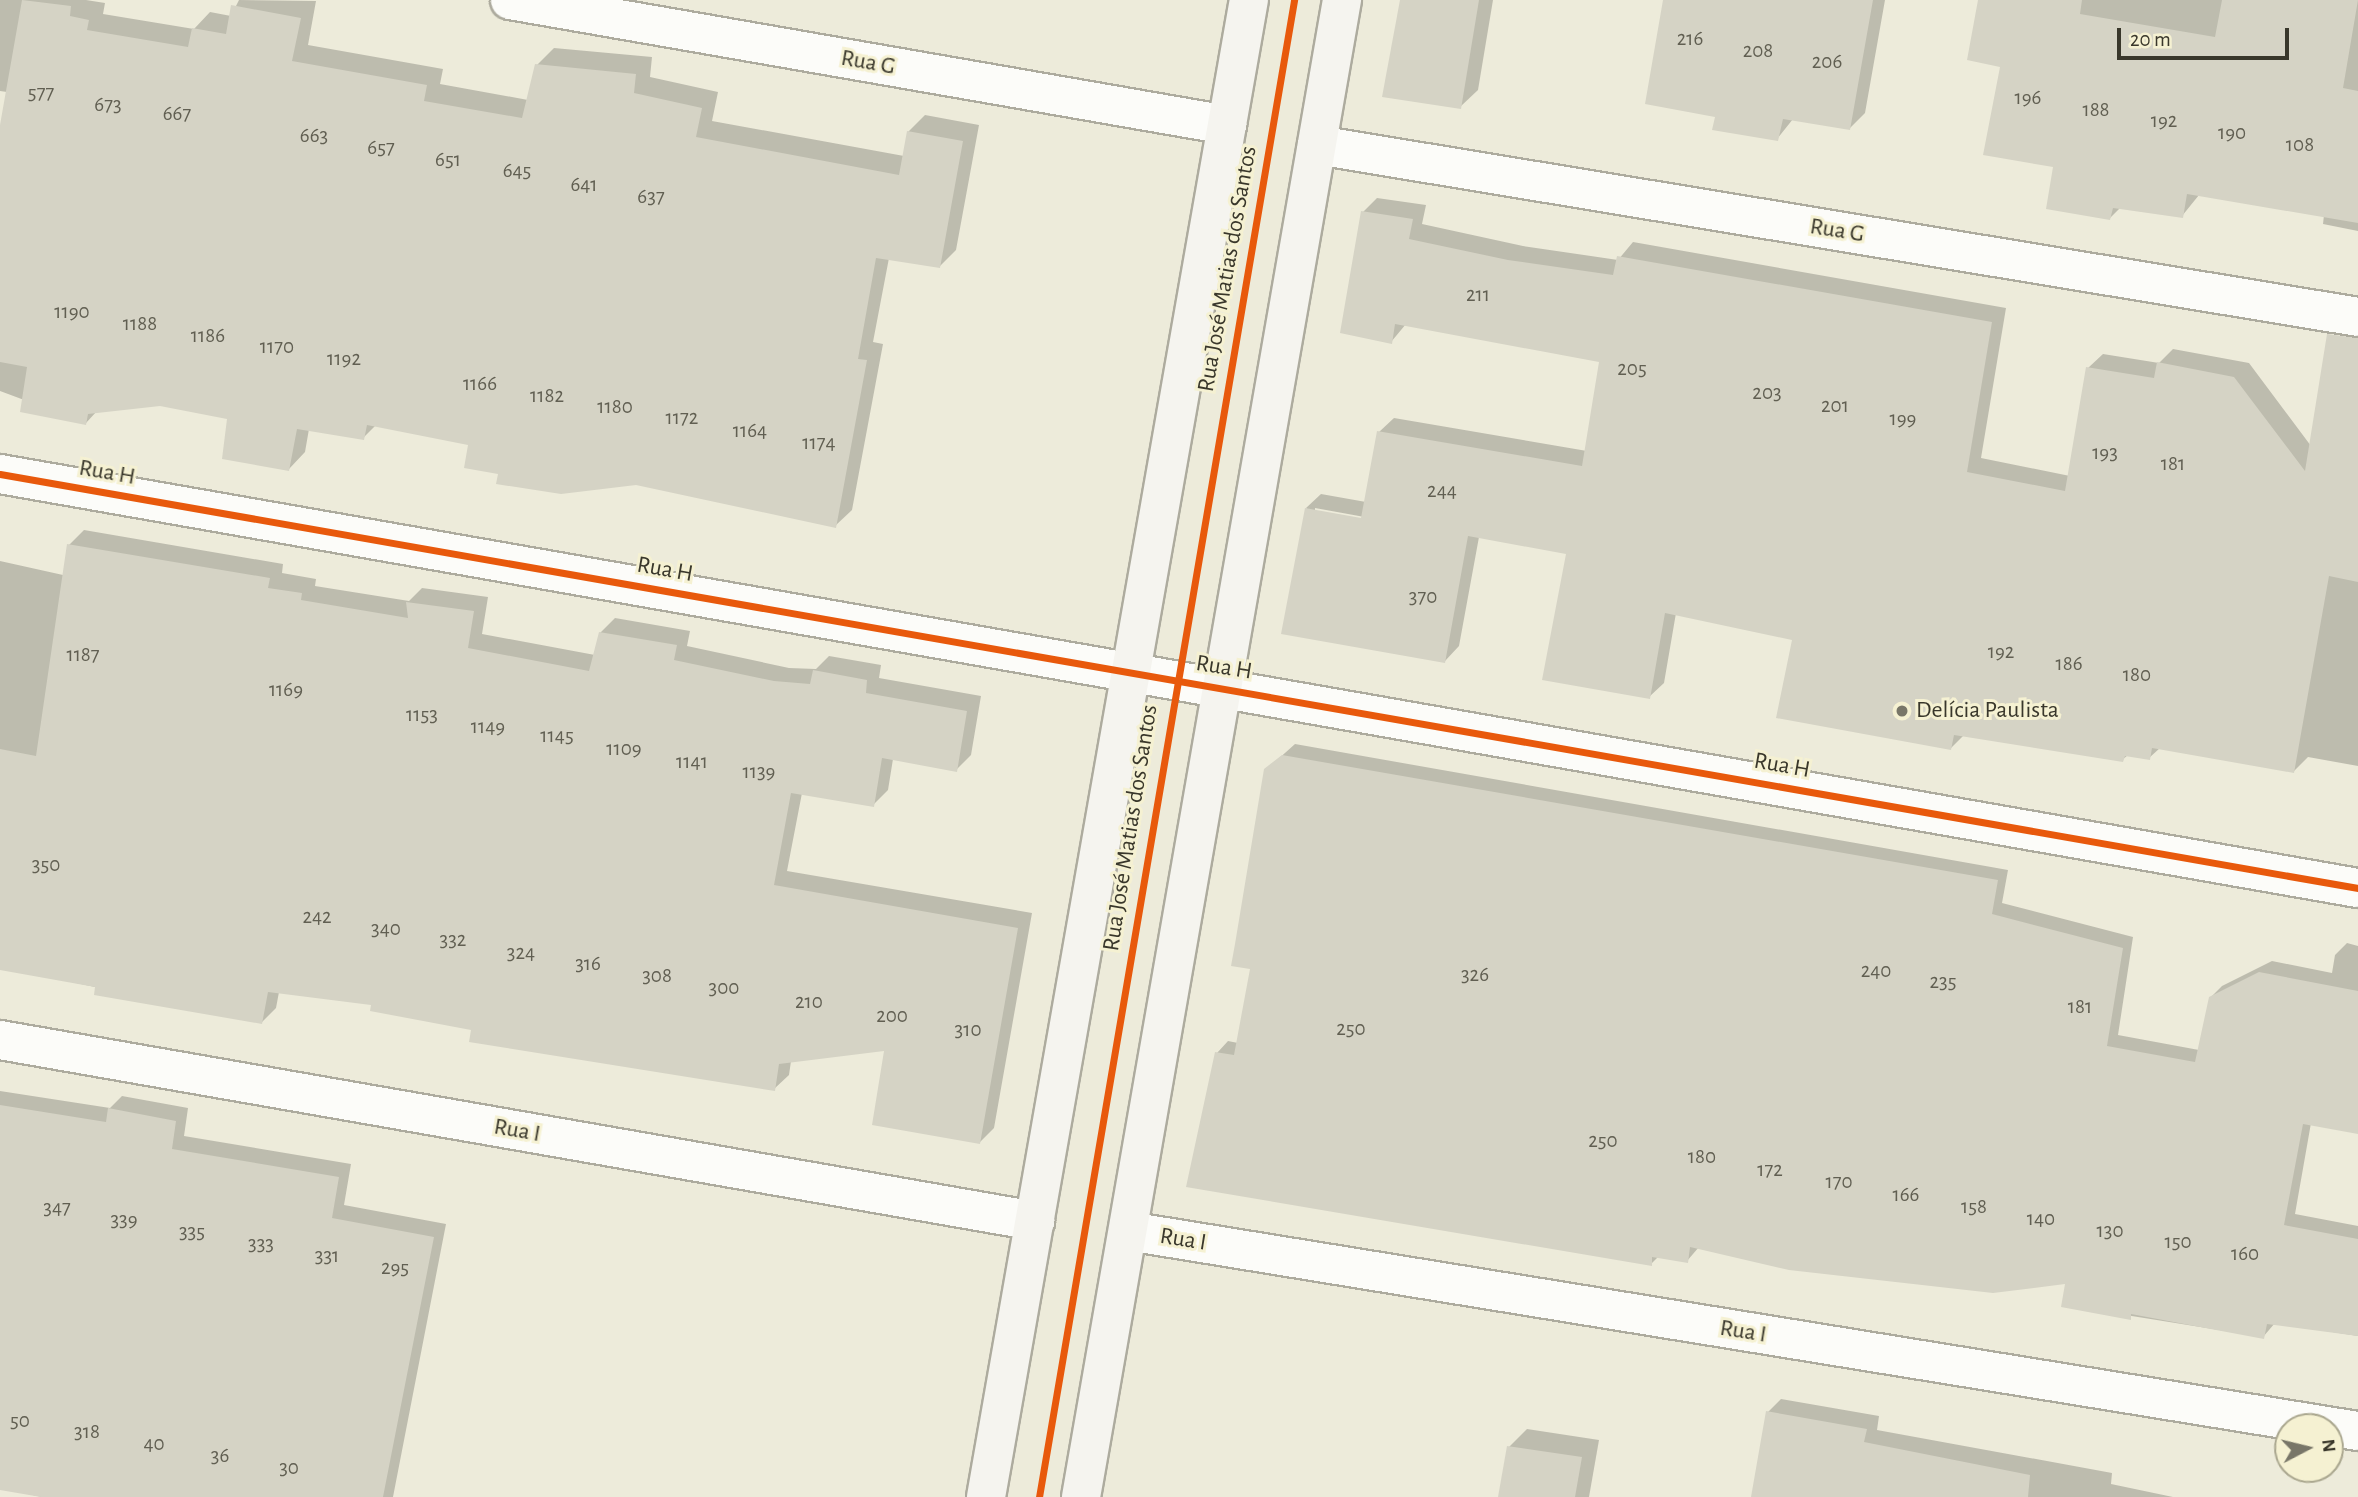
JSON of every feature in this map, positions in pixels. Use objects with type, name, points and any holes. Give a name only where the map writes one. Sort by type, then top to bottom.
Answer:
[{"type":"main road","name":"Rua José Matias dos Santos","points":[[986,1497],[1249,0]]},
{"type":"main road","points":[[1081,1497],[1342,0]]},
{"type":"street","name":"Rua G","points":[[510,0],[1227,125]]},
{"type":"street","name":"Rua G","points":[[1317,145],[2358,317]]},
{"type":"street","name":"Rua H","points":[[0,474],[2358,888]]},
{"type":"street","name":"Rua I","points":[[0,1040],[1035,1221]]},
{"type":"street","name":"Rua I","points":[[1128,1231],[2358,1431]]},
{"type":"building","points":[[22,0],[71,6],[70,16],[89,20],[87,30],[188,47],[192,28],[226,34],[231,5],[301,18],[292,61],[427,85],[424,101],[522,118],[535,64],[636,74],[634,93],[702,108],[696,137],[899,175],[907,131],[963,141],[940,268],[876,258],[858,359],[867,360],[836,528],[636,485],[561,494],[496,484],[498,474],[464,468],[468,445],[367,425],[364,440],[297,429],[289,471],[222,459],[227,419],[160,406],[88,414],[86,425],[20,412],[27,367],[0,362],[0,125]]},
{"type":"building","points":[[1400,0],[1479,0],[1461,109],[1382,97]]},
{"type":"building","points":[[1663,0],[1873,0],[1850,130],[1783,119],[1778,141],[1712,130],[1715,117],[1645,104]]},
{"type":"building","points":[[1978,0],[2082,0],[2080,14],[2215,37],[2222,0],[2358,0],[2343,88],[2358,91],[2358,223],[2187,194],[2183,218],[2113,208],[2110,220],[2046,209],[2053,167],[1983,155],[2000,67],[1967,60]]},
{"type":"building","points":[[1361,211],[1413,219],[1409,239],[1508,260],[1613,275],[1617,256],[1992,322],[1967,472],[2065,491],[2086,367],[2154,378],[2157,362],[2234,377],[2305,471],[2327,334],[2358,338],[2358,582],[2329,576],[2294,773],[2152,748],[2150,760],[2125,756],[2123,762],[1954,735],[1951,750],[1776,718],[1792,640],[1665,613],[1650,699],[1542,680],[1566,554],[1468,536],[1445,663],[1281,634],[1305,508],[1361,518],[1377,431],[1582,466],[1599,362],[1395,324],[1392,344],[1340,333]]},
{"type":"building","points":[[67,544],[270,578],[268,588],[302,593],[301,600],[408,618],[406,602],[474,611],[468,648],[589,671],[599,632],[677,645],[674,660],[774,681],[810,684],[813,670],[867,680],[866,693],[967,711],[957,772],[882,758],[874,807],[791,793],[774,885],[1018,928],[980,1144],[872,1125],[884,1051],[779,1064],[775,1091],[469,1042],[471,1030],[370,1011],[371,1005],[268,992],[262,1024],[94,995],[95,987],[0,970],[0,749],[36,756]]},
{"type":"building","points":[[1282,755],[1998,880],[1992,914],[2123,948],[2107,1046],[2195,1062],[2209,997],[2259,972],[2358,991],[2358,1134],[2303,1124],[2284,1225],[2358,1239],[2358,1336],[2267,1324],[2264,1339],[2131,1314],[2131,1320],[2061,1307],[2065,1284],[1993,1293],[1789,1270],[1690,1247],[1688,1263],[1652,1257],[1652,1266],[1186,1187],[1215,1052],[1234,1055],[1250,969],[1231,966],[1264,769]]},
{"type":"building","points":[[0,1105],[106,1122],[108,1108],[176,1121],[172,1149],[339,1177],[332,1218],[434,1237],[383,1497],[41,1497],[0,1490]]},
{"type":"building","points":[[1766,1411],[1867,1429],[1864,1442],[2030,1475],[2028,1497],[1751,1497]]},
{"type":"building","points":[[1507,1446],[1582,1457],[1575,1497],[1498,1497]]},
{"type":"cycle path","points":[[1039,1497],[1294,0]]},
{"type":"cycle path","points":[[0,474],[2358,888]]},
{"type":"place","name":"Delícia Paulista","points":[[1902,711]]}]
